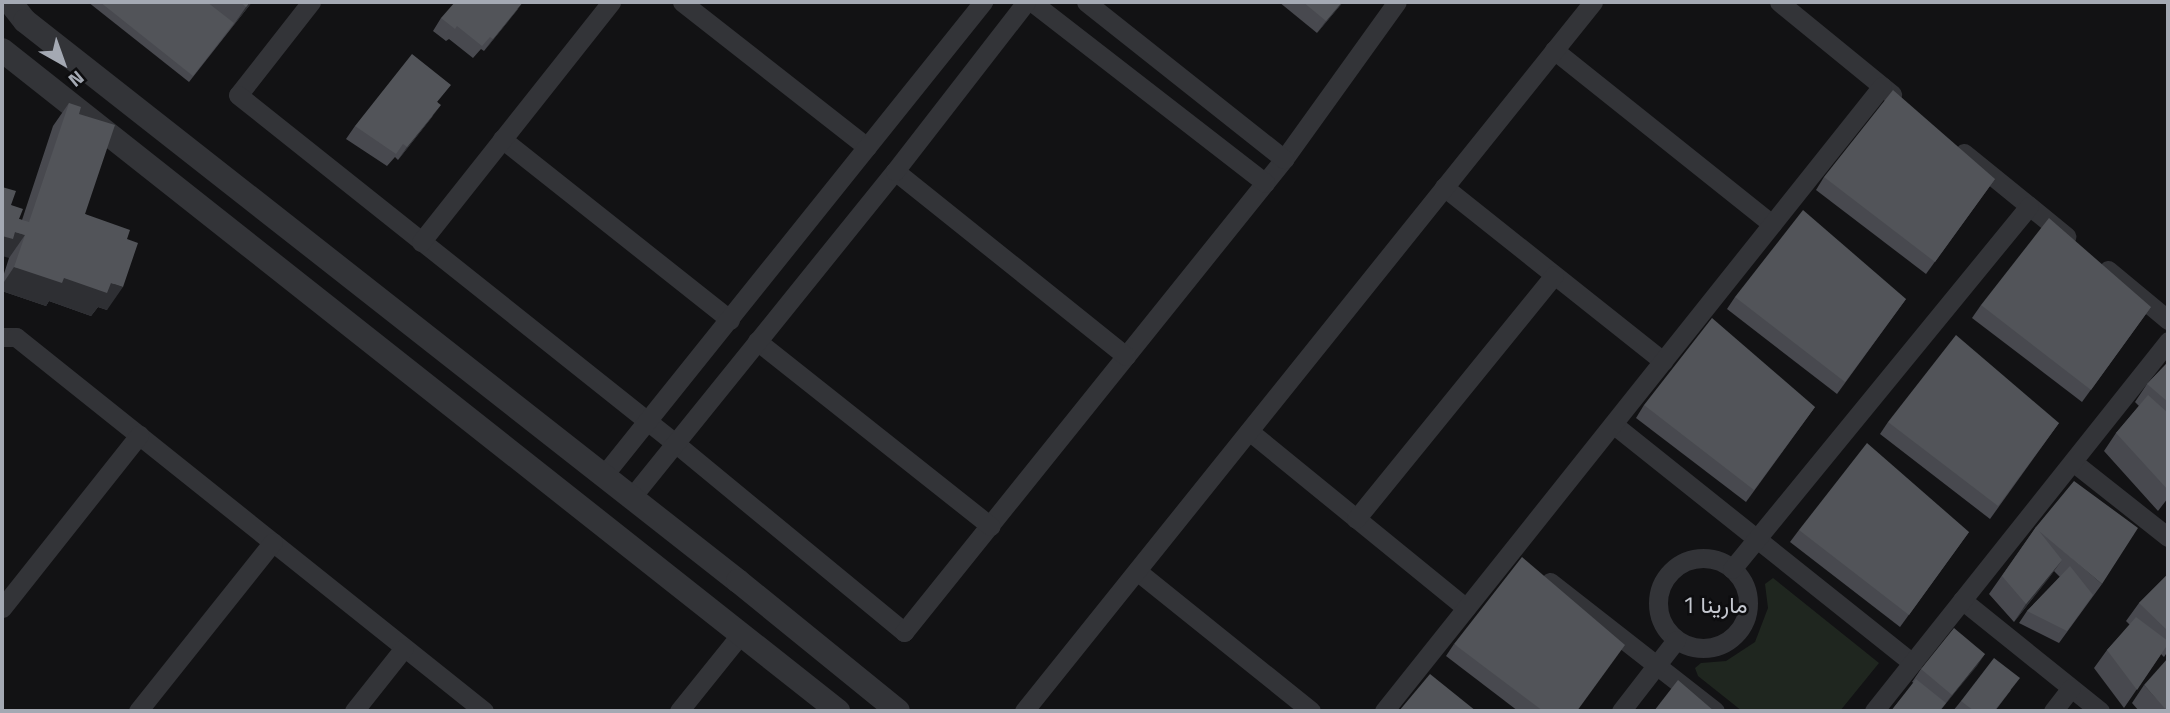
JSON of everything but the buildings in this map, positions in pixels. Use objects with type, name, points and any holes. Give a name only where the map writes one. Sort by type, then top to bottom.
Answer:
[{"type":"street","points":[[311,2],[238,95],[675,443],[904,632],[1284,159],[1397,2]]},
{"type":"street","points":[[421,242],[611,2]]},
{"type":"street","points":[[682,2],[867,147]]},
{"type":"street","points":[[603,476],[983,2]]},
{"type":"street","points":[[631,498],[895,172],[1026,2]]},
{"type":"street","points":[[1032,2],[1265,183]]},
{"type":"street","points":[[1086,2],[1284,159]]},
{"type":"street","points":[[1024,711],[1593,2]]},
{"type":"street","points":[[1779,2],[1903,103]]},
{"type":"street","points":[[2,34],[14,7],[603,476],[738,580],[898,711]]},
{"type":"street","points":[[2,50],[838,711]]},
{"type":"street","points":[[1554,50],[1772,224]]},
{"type":"street","points":[[1384,711],[1466,608],[1521,560],[1613,424],[1882,86]]},
{"type":"street","points":[[1945,137],[2168,320]]},
{"type":"street","points":[[502,139],[730,320]]},
{"type":"street","points":[[895,172],[1126,356]]},
{"type":"street","points":[[1444,187],[1663,361]]},
{"type":"street","points":[[1732,569],[2029,206]]},
{"type":"street","points":[[774,266],[802,287]]},
{"type":"street","points":[[1356,519],[1553,275]]},
{"type":"street","points":[[2,337],[16,337],[484,711]]},
{"type":"street","points":[[757,341],[989,526]]},
{"type":"street","points":[[1874,711],[2168,341]]},
{"type":"street","points":[[1613,424],[1912,663]]},
{"type":"street","points":[[1249,431],[1466,608]]},
{"type":"street","points":[[2,608],[139,435]]},
{"type":"street","points":[[2073,462],[2168,537]]},
{"type":"street","points":[[138,711],[272,542]]},
{"type":"street","points":[[1707,558],[1732,569],[1744,583],[1748,597],[1747,613],[1742,627],[1732,639],[1711,648],[1688,646],[1676,640],[1659,616],[1661,587],[1668,575],[1692,560],[1707,558]]},
{"type":"street","points":[[1521,560],[1715,711]]},
{"type":"street","points":[[1137,570],[1311,711]]},
{"type":"street","points":[[714,612],[738,580]]},
{"type":"street","points":[[1962,600],[2100,711]]},
{"type":"street","points":[[679,711],[741,634]]},
{"type":"street","points":[[1620,711],[1676,640]]},
{"type":"street","points":[[354,711],[404,648]]},
{"type":"street","points":[[2053,711],[2071,688]]},
{"type":"shaded area","points":[[1773,578],[1879,663],[1840,711],[1742,711],[1698,676],[1695,668],[1701,663],[1726,661],[1755,642],[1768,608],[1765,584]]},
{"type":"district","name":"مارینا 1","points":[[1715,605]]}]
